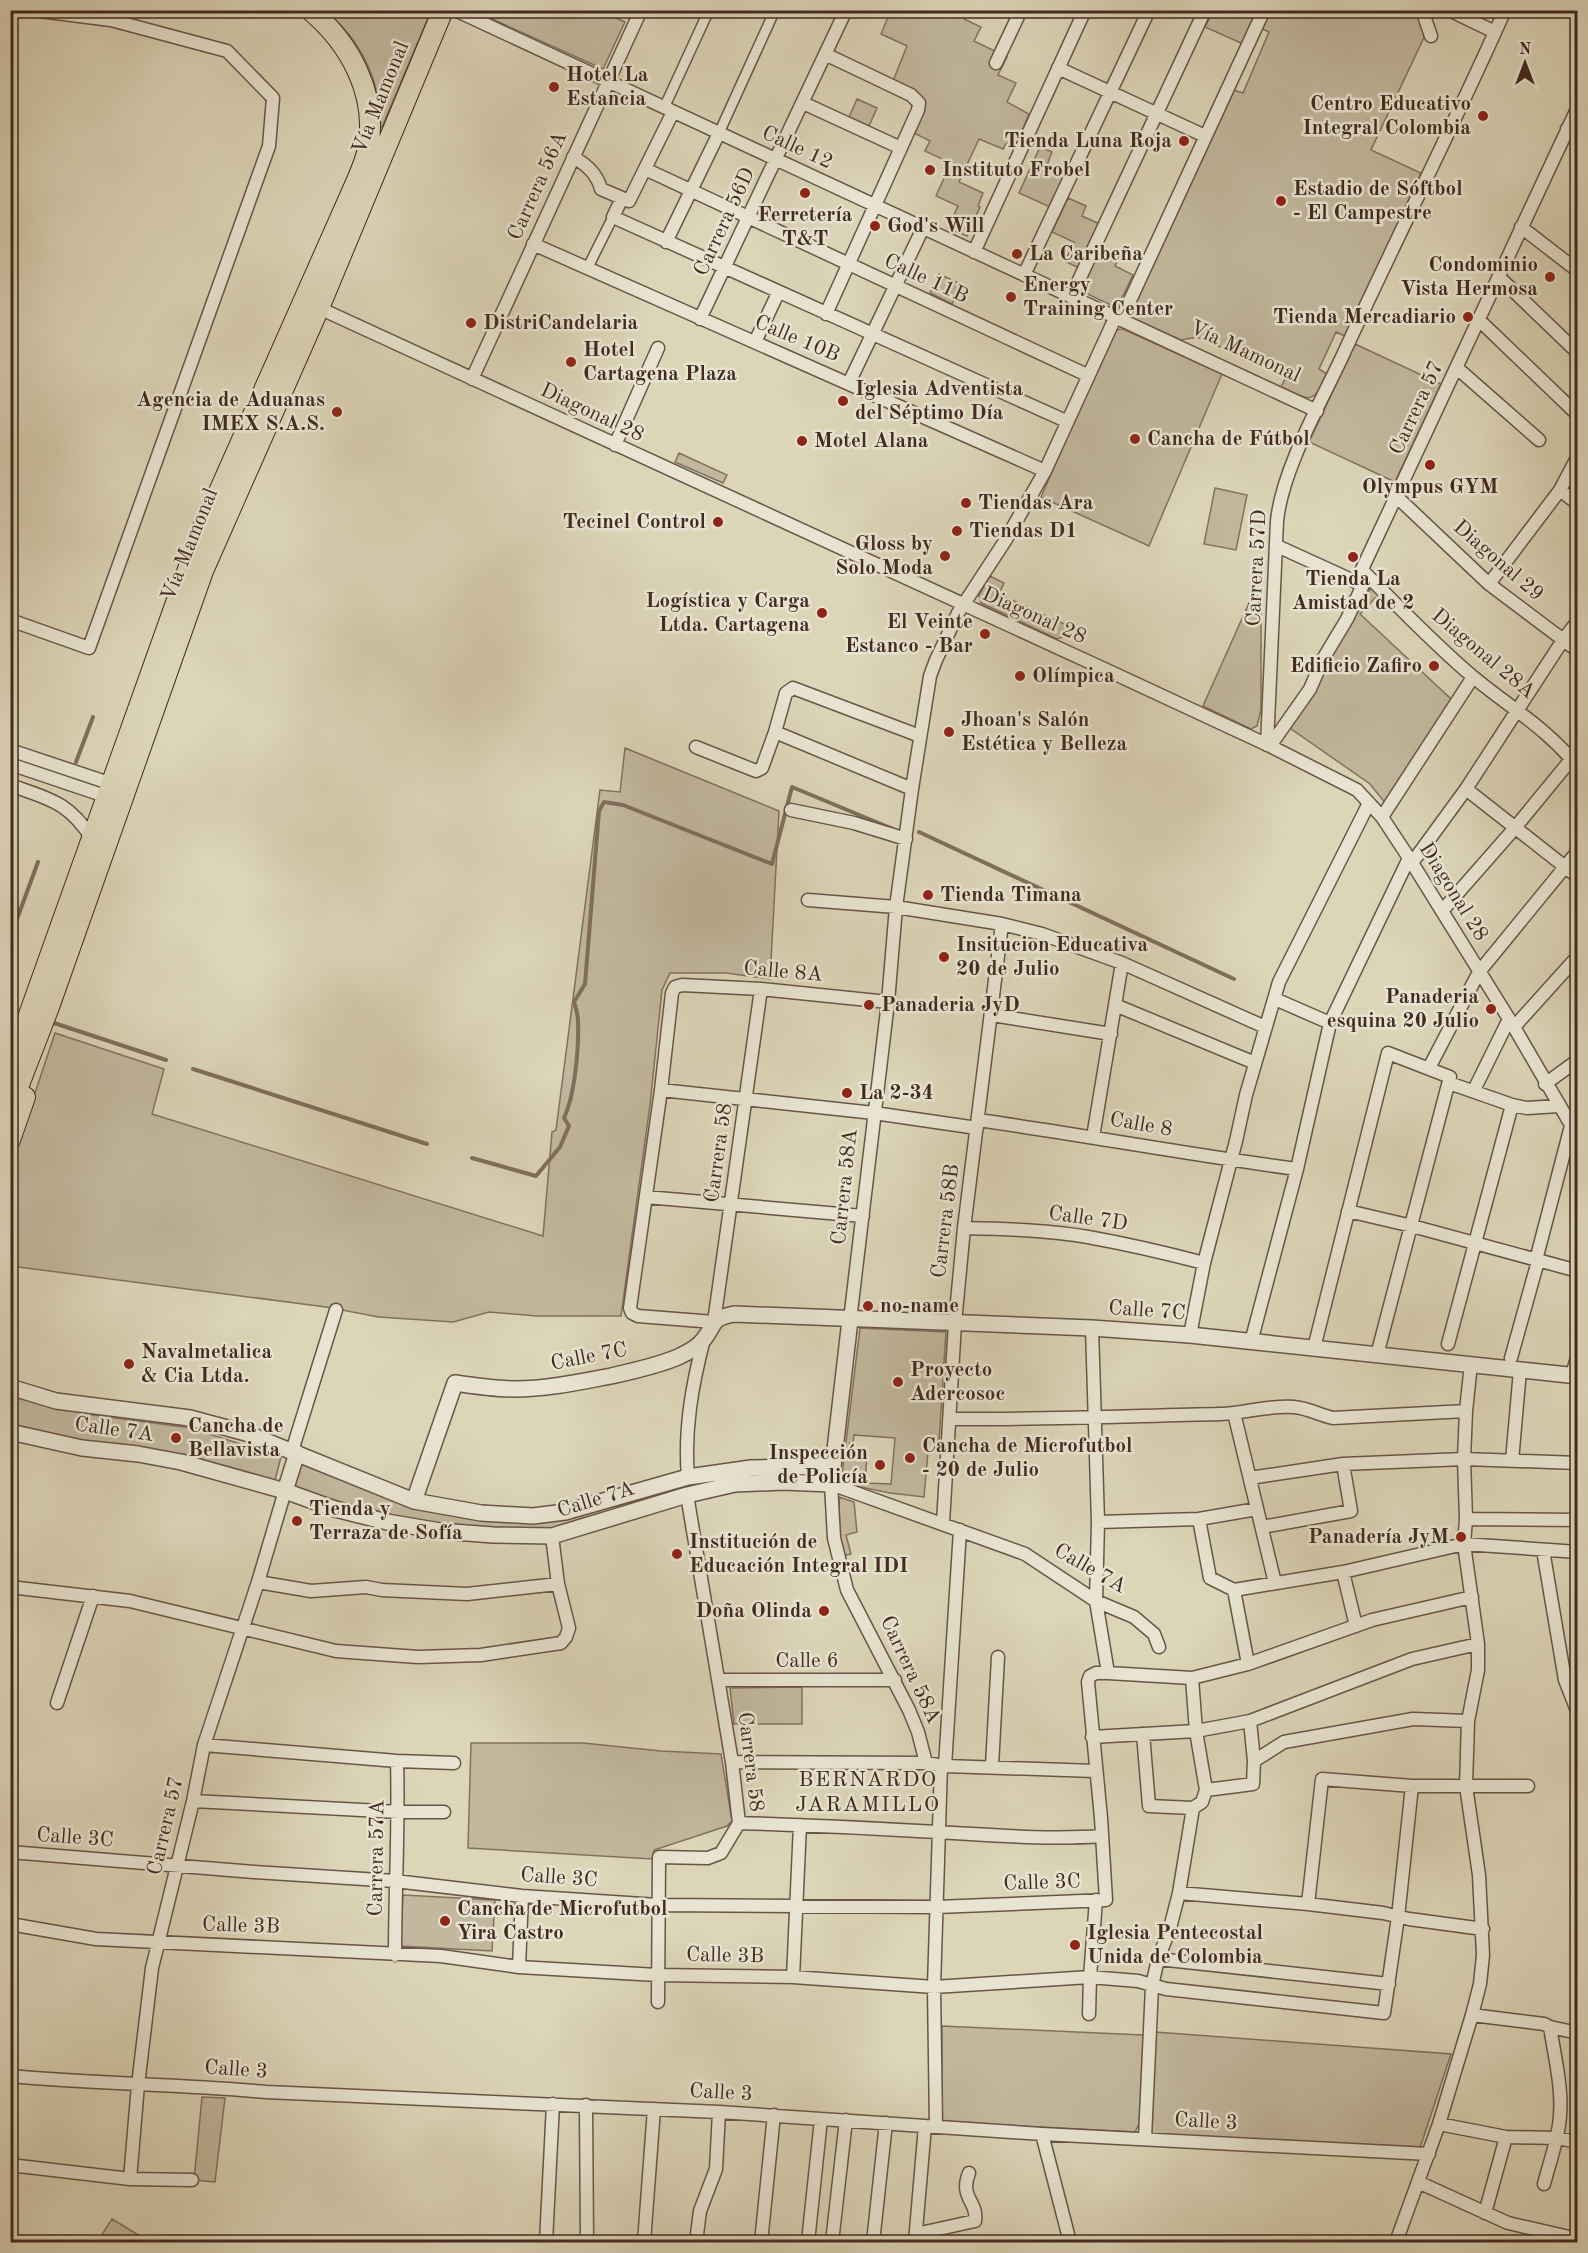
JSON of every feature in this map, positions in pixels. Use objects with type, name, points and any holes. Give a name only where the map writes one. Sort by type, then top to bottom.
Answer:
[{"type":"main road","name":"Vía Mamonal","points":[[10,1108],[93,840],[144,689],[202,530],[354,187],[368,149],[369,114],[362,80],[340,40],[310,10]]},
{"type":"main road","name":"Vía Mamonal","points":[[10,1068],[43,1002],[203,571],[319,308],[443,10]]},
{"type":"main road","points":[[10,1043],[43,1002]]},
{"type":"main road","points":[[10,1140],[36,1066],[43,1002]]},
{"type":"street","points":[[10,620],[90,648],[269,146],[273,98],[227,51],[111,20],[32,10]]},
{"type":"street","name":"Calle 12","points":[[455,10],[1118,319]]},
{"type":"street","name":"Carrera 56A","points":[[472,379],[641,10]]},
{"type":"street","points":[[573,157],[594,172],[601,189],[629,201],[645,169],[709,10]]},
{"type":"street","points":[[666,242],[775,10]]},
{"type":"street","name":"Carrera 56D","points":[[700,320],[846,10]]},
{"type":"street","points":[[996,63],[1021,10]]},
{"type":"street","points":[[974,252],[1085,10]]},
{"type":"street","points":[[1024,275],[1149,10]]},
{"type":"street","points":[[1071,297],[1204,10]]},
{"type":"street","points":[[964,605],[1005,541],[1045,471],[1087,375],[1118,319],[1264,10]]},
{"type":"street","points":[[1422,10],[1431,36]]},
{"type":"street","points":[[1449,10],[1495,32]]},
{"type":"street","name":"Carrera 57D","points":[[1268,745],[1281,496],[1317,411],[1505,10]]},
{"type":"street","points":[[825,54],[911,95],[919,103],[876,206],[826,314]]},
{"type":"street","points":[[1058,68],[1205,136]]},
{"type":"street","points":[[803,103],[901,148]]},
{"type":"street","name":"Carrera 57","points":[[1268,745],[1310,689],[1323,659],[1362,590],[1356,582],[1578,107]]},
{"type":"street","points":[[1567,129],[1578,137]]},
{"type":"street","name":"Calle 11B","points":[[645,169],[1087,375]]},
{"type":"street","points":[[587,269],[622,198]]},
{"type":"street","points":[[613,217],[1066,422]]},
{"type":"street","points":[[1521,226],[1578,271]]},
{"type":"street","points":[[849,383],[922,228]]},
{"type":"street","name":"Calle 10B","points":[[533,244],[1045,471]]},
{"type":"street","points":[[1499,277],[1578,353]]},
{"type":"street","points":[[755,342],[778,292]]},
{"type":"street","name":"Diagonal 28","points":[[319,308],[1268,745],[1357,790],[1382,817],[1411,860],[1512,1023],[1559,1107],[1575,1128]]},
{"type":"street","name":"Vía Mamonal","points":[[1118,319],[1317,411]]},
{"type":"street","points":[[1479,320],[1578,415]]},
{"type":"street","points":[[615,445],[658,348]]},
{"type":"street","points":[[1457,368],[1539,440]]},
{"type":"street","points":[[1488,584],[1560,490],[1578,456]]},
{"type":"street","points":[[1560,490],[1578,504]]},
{"type":"street","name":"Diagonal 29","points":[[1397,496],[1488,584],[1578,651]]},
{"type":"street","points":[[1277,546],[1356,582]]},
{"type":"street","name":"Diagonal 28A","points":[[1362,570],[1473,677],[1517,709],[1575,759]]},
{"type":"street","name":"Carrera 58A","points":[[926,1763],[918,1732],[895,1680],[847,1590],[834,1538],[831,1484],[888,1002],[897,907],[926,692],[936,660],[964,605]]},
{"type":"street","points":[[1251,1342],[1297,1169],[1330,1023],[1411,860],[1467,789],[1517,709],[1578,621]]},
{"type":"street","points":[[1382,817],[1473,677]]},
{"type":"street","points":[[696,747],[756,771],[762,768],[786,693],[793,688],[920,736]]},
{"type":"street","points":[[775,732],[912,789]]},
{"type":"street","points":[[10,750],[110,791]]},
{"type":"street","points":[[1442,911],[1575,759]]},
{"type":"street","points":[[10,764],[110,791]]},
{"type":"street","points":[[10,785],[50,799],[67,808],[81,822],[93,840]]},
{"type":"street","points":[[1467,789],[1514,829],[1578,877]]},
{"type":"street","points":[[1190,1335],[1204,1263],[1255,1063],[1279,982],[1369,803]]},
{"type":"street","points":[[791,810],[854,823],[906,839]]},
{"type":"street","points":[[1429,1068],[1479,972],[1578,851]]},
{"type":"street","points":[[808,900],[897,907],[1002,924],[1042,934],[1122,963],[1265,1027]]},
{"type":"street","name":"Carrera 58B","points":[[943,1523],[955,1323],[964,1228],[1002,924]]},
{"type":"street","points":[[1474,1090],[1512,1023],[1577,957]]},
{"type":"street","points":[[1094,1137],[1122,963]]},
{"type":"street","name":"Calle 8A","points":[[661,1090],[672,993],[675,987],[682,985],[761,989],[888,1002]]},
{"type":"street","name":"Carrera 58","points":[[714,1322],[761,989]]},
{"type":"street","points":[[1275,999],[1330,1023]]},
{"type":"street","points":[[1116,1005],[1255,1063]]},
{"type":"street","points":[[992,1015],[1110,1034]]},
{"type":"street","points":[[1314,1348],[1388,1053],[1450,1077],[1377,1355]]},
{"type":"street","points":[[1545,1084],[1578,1060]]},
{"type":"street","points":[[1449,1083],[1512,1105],[1527,1108],[1559,1107]]},
{"type":"street","points":[[661,1090],[645,1197],[863,1216]]},
{"type":"street","name":"Calle 8","points":[[661,1090],[1094,1137],[1231,1161],[1297,1169]]},
{"type":"street","points":[[1448,1344],[1512,1105]]},
{"type":"street","points":[[1512,1461],[1516,1364],[1537,1260],[1575,1128]]},
{"type":"street","name":"Calle 7C","points":[[645,1197],[630,1308],[632,1313],[638,1316],[714,1322]]},
{"type":"street","points":[[1347,1211],[1412,1226],[1578,1271]]},
{"type":"street","name":"Calle 7D","points":[[964,1228],[1025,1230],[1085,1237],[1145,1248],[1204,1263]]},
{"type":"street","points":[[285,1491],[336,1310]]},
{"type":"street","name":"Calle 7C","points":[[414,1502],[455,1383],[513,1389],[566,1385],[625,1373],[669,1361],[692,1349],[704,1339],[714,1322],[721,1317],[734,1314],[1092,1328],[1190,1335],[1471,1364],[1516,1364],[1575,1375]]},
{"type":"street","points":[[1092,1328],[1098,1522],[1096,1601],[1108,1673]]},
{"type":"street","points":[[688,1477],[686,1451],[689,1415],[694,1378],[704,1339]]},
{"type":"street","points":[[1575,1375],[1578,1354]]},
{"type":"street","points":[[1397,2242],[1439,2124],[1472,2015],[1482,1965],[1483,1929],[1479,1875],[1466,1786],[1468,1721],[1478,1670],[1478,1644],[1464,1544],[1466,1520],[1464,1459],[1471,1364]]},
{"type":"street","name":"Calle 7A","points":[[10,1387],[56,1401],[190,1418],[246,1433],[414,1502],[481,1514],[533,1516],[565,1512],[688,1477],[752,1468],[832,1466]]},
{"type":"street","points":[[949,1419],[1019,1420],[1234,1413],[1290,1406],[1304,1408],[1318,1415],[1333,1418],[1466,1411]]},
{"type":"street","points":[[1234,1413],[1275,1583]]},
{"type":"street","name":"Calle 7A","points":[[10,1432],[82,1448],[138,1454],[182,1462],[285,1491],[335,1509],[387,1522],[440,1531],[493,1535],[552,1536],[687,1495],[735,1484],[783,1482],[831,1484],[1025,1554],[1096,1601],[1134,1617],[1154,1634],[1159,1647]]},
{"type":"street","points":[[1250,1478],[1344,1464],[1464,1459],[1578,1463]]},
{"type":"street","points":[[1262,1527],[1351,1511],[1344,1464]]},
{"type":"street","name":"Carrera 57","points":[[130,2179],[152,1968],[193,1801],[204,1744],[258,1582],[285,1491]]},
{"type":"street","name":"Carrera 58","points":[[658,2002],[659,1857],[708,1858],[721,1853],[739,1823],[732,1762],[687,1495]]},
{"type":"street","points":[[1098,1522],[1199,1519],[1257,1509]]},
{"type":"street","points":[[1199,1519],[1210,1578],[1233,1590],[1343,1572],[1464,1544],[1578,1552]]},
{"type":"street","points":[[1466,1520],[1578,1521]]},
{"type":"street","name":"Carrera 58A","points":[[916,2239],[931,2126],[938,1832],[960,1530]]},
{"type":"street","points":[[10,1587],[93,1596],[165,1608],[242,1630],[336,1651],[417,1657],[481,1655],[561,1643],[566,1637],[569,1628],[558,1584],[552,1536]]},
{"type":"street","points":[[1543,1550],[1578,1713]]},
{"type":"street","points":[[1343,1572],[1356,1626]]},
{"type":"street","points":[[258,1582],[311,1592],[366,1587],[382,1590],[467,1594],[558,1584]]},
{"type":"street","points":[[1233,1590],[1248,1664]]},
{"type":"street","points":[[57,1703],[93,1596]]},
{"type":"street","points":[[1089,2014],[1090,1977],[1101,1900],[1102,1836],[1092,1737],[1088,1682],[1090,1676],[1096,1673],[1108,1673],[1192,1678],[1248,1664],[1372,1620],[1472,1597]]},
{"type":"street","points":[[1092,1737],[1196,1731],[1250,1721],[1412,1659],[1478,1644]]},
{"type":"street","points":[[993,1766],[998,1657]]},
{"type":"street","points":[[1143,1734],[1149,1806],[1193,1808],[1202,1802],[1206,1790],[1196,1731],[1192,1678]]},
{"type":"street","name":"Calle 6","points":[[718,1680],[895,1680]]},
{"type":"street","points":[[1254,1761],[1284,1742],[1413,1719],[1468,1721]]},
{"type":"street","points":[[1206,1790],[1253,1784],[1254,1761],[1250,1721]]},
{"type":"street","points":[[204,1744],[397,1761],[454,1763]]},
{"type":"street","name":"Carrera 57A","points":[[395,1955],[394,1881],[399,1812],[397,1761]]},
{"type":"street","points":[[732,1762],[926,1763],[1095,1771]]},
{"type":"street","points":[[1308,1904],[1322,1779],[1412,1786],[1528,1786]]},
{"type":"street","points":[[1158,1959],[1389,1983],[1412,1786]]},
{"type":"street","points":[[193,1801],[399,1812],[444,1812]]},
{"type":"street","points":[[1145,2138],[1152,1986],[1179,1893],[1193,1808]]},
{"type":"street","points":[[739,1823],[1039,1838],[1102,1836]]},
{"type":"street","points":[[793,1977],[800,1825]]},
{"type":"street","name":"Calle 3C","points":[[10,1852],[394,1881],[522,1896],[658,1905],[937,1907],[1101,1900]]},
{"type":"street","points":[[1179,1893],[1308,1904],[1483,1929]]},
{"type":"street","points":[[519,1967],[522,1896]]},
{"type":"street","name":"Calle 3B","points":[[10,1924],[96,1939],[441,1956],[519,1967],[657,1975],[793,1977],[934,1987],[1090,1977],[1138,1981],[1152,1986],[1384,2013],[1389,1983]]},
{"type":"street","points":[[1472,2015],[1544,2024],[1578,2033]]},
{"type":"street","points":[[1544,2184],[1557,2138],[1561,2109],[1550,2027]]},
{"type":"street","name":"Calle 3","points":[[10,2076],[138,2085],[774,2115],[1042,2134],[1429,2154]]},
{"type":"street","points":[[546,2242],[553,2104]]},
{"type":"street","points":[[586,2105],[587,2242]]},
{"type":"street","points":[[644,2242],[654,2109]]},
{"type":"street","points":[[696,2242],[700,2211],[716,2169],[719,2112]]},
{"type":"street","points":[[761,2242],[774,2115]]},
{"type":"street","points":[[808,2242],[821,2119]]},
{"type":"street","points":[[832,2242],[846,2120]]},
{"type":"street","points":[[873,2242],[886,2123]]},
{"type":"street","points":[[1439,2124],[1506,2137],[1557,2138],[1578,2142]]},
{"type":"street","points":[[1042,2134],[1070,2242]]},
{"type":"street","points":[[1485,2213],[1506,2137]]},
{"type":"street","points":[[10,2165],[130,2179],[192,2180]]},
{"type":"street","points":[[916,2239],[975,2221],[976,2216],[964,2189],[969,2173]]},
{"type":"street","points":[[1418,2182],[1508,2223],[1578,2239]]},
{"type":"shaded area","points":[[1429,10],[1435,14],[1371,150],[1421,173],[1345,336],[1336,332],[1319,369],[1327,374],[1314,396],[1305,397],[1281,387],[1287,375],[1197,337],[1181,340],[1128,316],[1234,90],[1243,93],[1269,32],[1260,28],[1268,11]]},
{"type":"shaded area","points":[[326,11],[431,11],[382,127],[379,127],[377,93],[366,62],[349,35]]},
{"type":"shaded area","points":[[474,11],[600,11],[625,22],[603,69]]},
{"type":"shaded area","points":[[871,11],[968,11],[964,19],[981,27],[974,41],[1007,57],[998,75],[1016,83],[1007,102],[1029,114],[1015,148],[1006,144],[1003,149],[979,139],[959,182],[983,193],[978,206],[980,207],[967,236],[948,228],[958,206],[936,196],[951,163],[925,151],[930,141],[912,132],[923,105],[893,81],[907,46],[881,34],[888,17]]},
{"type":"shaded area","points":[[1213,11],[1259,11],[1243,44],[1205,27]]},
{"type":"shaded area","points":[[857,99],[877,108],[869,126],[849,117]]},
{"type":"shaded area","points":[[1040,147],[1052,152],[1047,165],[1065,173],[1050,207],[1019,193]]},
{"type":"shaded area","points":[[1068,198],[1086,206],[1082,216],[1100,224],[1079,268],[1062,260],[1065,254],[1068,255],[1074,242],[1052,232]]},
{"type":"shaded area","points":[[1101,246],[1120,255],[1115,266],[1133,275],[1117,308],[1079,290]]},
{"type":"shaded area","points":[[939,274],[961,284],[952,304],[930,293]]},
{"type":"shaded area","name":"Cancha de Fútbol","points":[[1123,329],[1222,374],[1149,546],[1041,497],[1110,340],[1116,330]]},
{"type":"shaded area","points":[[1355,344],[1441,384],[1395,482],[1309,442]]},
{"type":"shaded area","points":[[679,453],[727,475],[723,483],[675,462]]},
{"type":"shaded area","points":[[1215,488],[1247,495],[1236,550],[1204,544]]},
{"type":"shaded area","points":[[990,576],[1004,583],[999,594],[1073,628],[1068,635],[1057,639],[981,603],[979,595]]},
{"type":"shaded area","points":[[1371,588],[1387,603],[1384,605],[1375,598],[1360,614],[1451,699],[1386,804],[1370,784],[1287,726],[1320,681]]},
{"type":"shaded area","points":[[1253,594],[1261,598],[1261,710],[1257,726],[1251,729],[1203,706]]},
{"type":"shaded area","points":[[625,748],[779,811],[770,979],[726,973],[670,973],[662,990],[650,1105],[621,1316],[537,1316],[489,1312],[453,1322],[379,1317],[326,1307],[11,1266],[11,1165],[55,1033],[164,1069],[152,1114],[543,1236],[552,1132],[556,1130],[600,790],[620,792]]},
{"type":"shaded area","name":"Proyecto Adercosoc","points":[[860,1328],[946,1332],[939,1441],[929,1441],[924,1497],[841,1483]],"holes":[[[854,1435],[895,1438],[891,1484],[865,1483],[867,1455],[849,1454],[850,1443],[853,1443]]]},
{"type":"shaded area","points":[[10,1396],[86,1414],[191,1428],[281,1457],[274,1484],[11,1428]]},
{"type":"shaded area","points":[[301,1464],[413,1507],[548,1519],[693,1480],[822,1469],[822,1474],[763,1477],[549,1530],[480,1528],[411,1520],[291,1489]]},
{"type":"shaded area","points":[[839,1497],[854,1502],[857,1532],[846,1535],[851,1554],[842,1556],[840,1540]]},
{"type":"shaded area","points":[[802,1687],[802,1724],[734,1724],[730,1688]]},
{"type":"shaded area","points":[[471,1743],[583,1743],[721,1754],[732,1821],[727,1826],[654,1850],[652,1859],[468,1848]]},
{"type":"shaded area","points":[[403,1895],[495,1900],[492,1951],[400,1946]]},
{"type":"shaded area","points":[[942,2026],[1143,2035],[1141,2120],[1135,2132],[942,2122]]},
{"type":"shaded area","points":[[1155,2032],[1451,2054],[1419,2151],[1164,2136],[1151,2133]]},
{"type":"shaded area","points":[[202,2097],[225,2098],[215,2182],[194,2180]]},
{"type":"shaded area","points":[[112,2219],[150,2242],[97,2242]]},
{"type":"waterway","points":[[76,762],[93,717]]},
{"type":"waterway","points":[[472,1158],[536,1176],[560,1147],[569,1126],[564,1118],[574,1084],[578,1044],[578,1018],[574,1002],[585,984],[599,811],[604,802],[623,805],[772,864],[792,787],[893,829]]},
{"type":"waterway","points":[[919,832],[1234,979]]},
{"type":"waterway","points":[[10,938],[38,862]]},
{"type":"waterway","points":[[54,1023],[166,1060]]},
{"type":"waterway","points":[[193,1069],[427,1144]]},
{"type":"place","name":"Hotel La Estancia","points":[[554,87]]},
{"type":"place","name":"Centro Educativo Integral Colombia","points":[[1483,116]]},
{"type":"place","name":"Tienda Luna Roja","points":[[1184,141]]},
{"type":"place","name":"Instituto Frobel","points":[[930,170]]},
{"type":"place","name":"Ferretería T&T","points":[[805,193]]},
{"type":"place","name":"Estadio de Sóftbol - El Campestre","points":[[1281,201]]},
{"type":"place","name":"God's Will","points":[[875,226]]},
{"type":"place","name":"La Caribeña","points":[[1017,254]]},
{"type":"place","name":"Condominio Vista Hermosa","points":[[1550,277]]},
{"type":"place","name":"Energy Training Center","points":[[1011,297]]},
{"type":"place","name":"Tienda Mercadiario","points":[[1468,317]]},
{"type":"place","name":"DistriCandelaria","points":[[471,323]]},
{"type":"place","name":"Hotel Cartagena Plaza","points":[[571,362]]},
{"type":"place","name":"Iglesia Adventista del Séptimo Día","points":[[843,401]]},
{"type":"place","name":"Agencia de Aduanas IMEX S.A.S.","points":[[337,412]]},
{"type":"place","name":"Cancha de Fútbol","points":[[1135,439]]},
{"type":"place","name":"Motel Alana","points":[[802,441]]},
{"type":"place","name":"Olympus GYM","points":[[1430,465]]},
{"type":"place","name":"Tiendas Ara","points":[[966,503]]},
{"type":"place","name":"Tecinel Control","points":[[718,522]]},
{"type":"place","name":"Tiendas D1","points":[[957,531]]},
{"type":"place","name":"Gloss by Solo Moda","points":[[945,556]]},
{"type":"place","name":"Tienda La Amistad de 2","points":[[1353,557]]},
{"type":"place","name":"Logística y Carga Ltda. Cartagena","points":[[822,613]]},
{"type":"place","name":"El Veinte Estanco - Bar","points":[[985,634]]},
{"type":"place","name":"Edificio Zafiro","points":[[1434,666]]},
{"type":"place","name":"Olímpica","points":[[1020,676]]},
{"type":"place","name":"Jhoan's Salón Estética y Belleza","points":[[949,732]]},
{"type":"place","name":"Tienda Timana","points":[[928,895]]},
{"type":"place","name":"Insitucion Educativa 20 de Julio","points":[[944,957]]},
{"type":"place","name":"Panaderia JyD","points":[[869,1005]]},
{"type":"place","name":"Panaderia esquina 20 Julio","points":[[1491,1009]]},
{"type":"place","name":"La 2-34","points":[[847,1093]]},
{"type":"place","name":"no-name","points":[[868,1306]]},
{"type":"place","name":"Navalmetalica & Cia Ltda.","points":[[129,1364]]},
{"type":"place","name":"Proyecto Adercosoc","points":[[898,1382]]},
{"type":"place","name":"Cancha de Bellavista","points":[[176,1438]]},
{"type":"place","name":"Cancha de Microfutbol - 20 de Julio","points":[[910,1458]]},
{"type":"place","name":"Inspección de Policía","points":[[880,1465]]},
{"type":"place","name":"Tienda y Terraza de Sofía","points":[[297,1521]]},
{"type":"place","name":"Panadería JyM","points":[[1461,1537]]},
{"type":"place","name":"Institución de Educación Integral IDI","points":[[677,1554]]},
{"type":"place","name":"Doña Olinda","points":[[824,1611]]},
{"type":"place","name":"Cancha de Microfutbol Yira Castro","points":[[445,1921]]},
{"type":"place","name":"Iglesia Pentecostal Unida de Colombia","points":[[1075,1945]]},
{"type":"district","name":"BERNARDO JARAMILLO","points":[[868,1793]]}]
